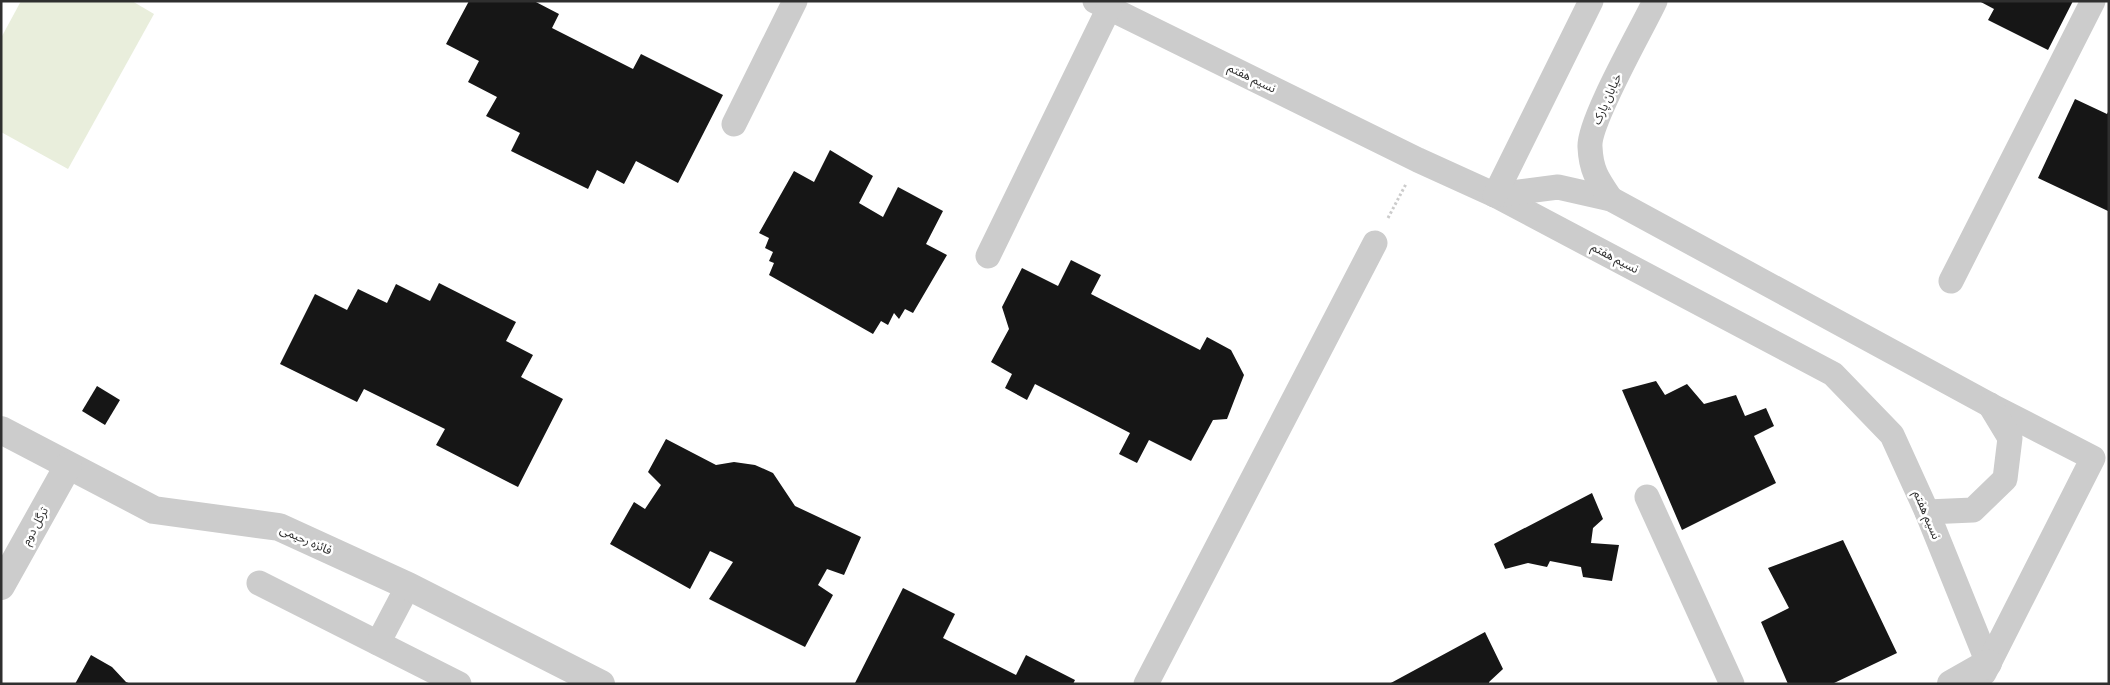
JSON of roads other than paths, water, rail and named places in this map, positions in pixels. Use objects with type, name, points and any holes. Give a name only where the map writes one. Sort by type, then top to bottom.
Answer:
[{"type":"street","points":[[734,124],[795,1]]},
{"type":"street","points":[[1495,195],[1591,1]]},
{"type":"street","name":"خیابان پارک","points":[[1611,199],[1594,173],[1589,145],[1598,114],[1655,1]]},
{"type":"street","points":[[1951,281],[2093,1]]},
{"type":"street","points":[[988,256],[1102,5]]},
{"type":"street","name":"نسیم هفتم","points":[[1102,5],[1418,160],[1495,195],[1834,374],[1892,434],[1927,512],[1983,674]]},
{"type":"street","points":[[1495,195],[1558,188],[1611,199],[1990,405],[2093,458],[1983,674],[1951,684]]},
{"type":"street","points":[[1146,684],[1375,243]]},
{"type":"street","points":[[1927,512],[1973,510],[2005,479],[2010,438],[1990,405]]},
{"type":"street","name":"فائزه رحیمی","points":[[1,430],[154,510],[279,527],[408,586],[601,684]]},
{"type":"street","name":"ترگل دوم","points":[[1,586],[68,466]]},
{"type":"street","points":[[1647,496],[1732,684]]},
{"type":"street","points":[[259,583],[459,684]]},
{"type":"street","points":[[378,643],[408,586]]}]
